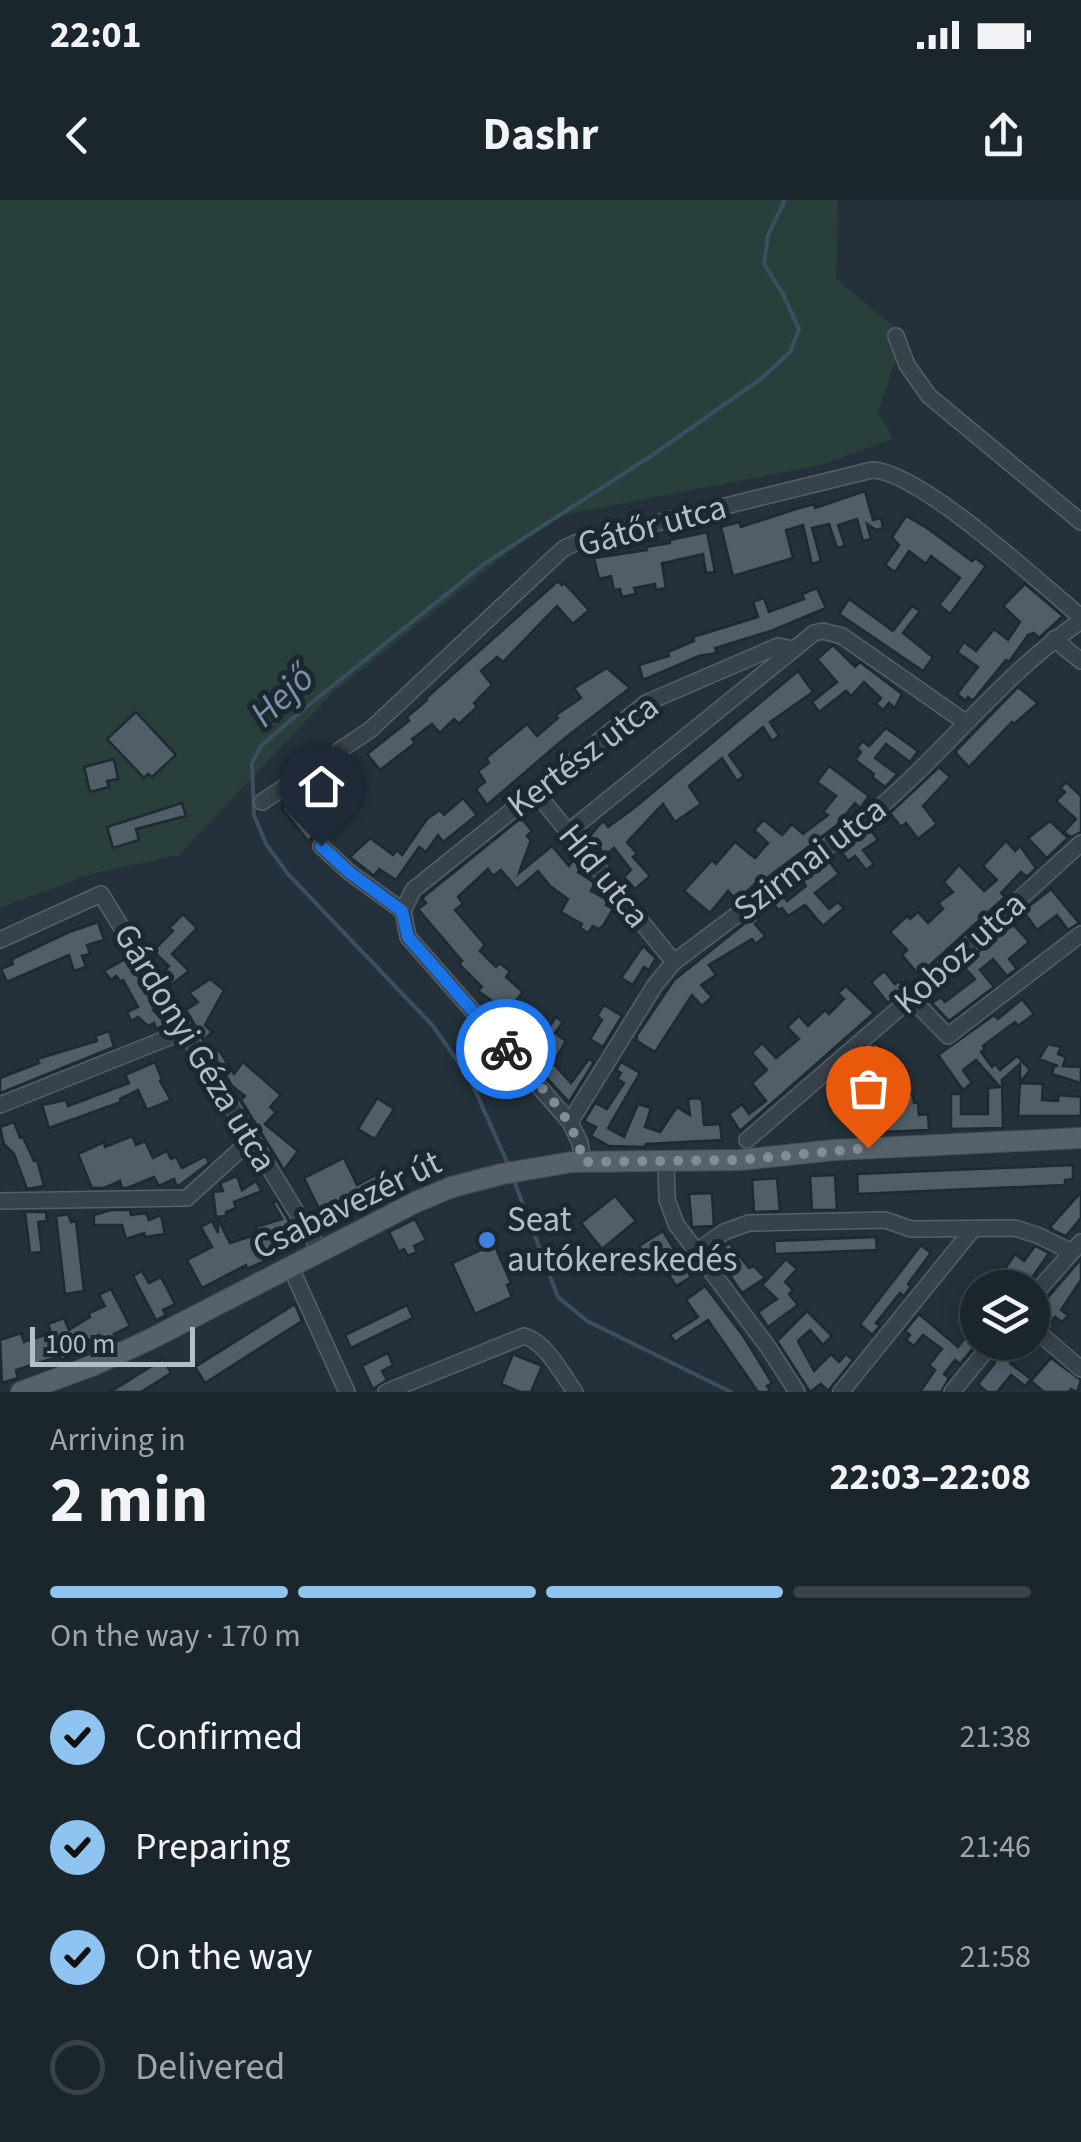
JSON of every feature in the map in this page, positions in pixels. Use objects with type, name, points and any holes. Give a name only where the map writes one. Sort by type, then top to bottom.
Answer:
[{"type":"main road","name":"Csabavezér út","points":[[21,1392],[48,1388],[416,1202],[452,1187],[510,1172],[583,1162],[740,1160],[836,1150],[1081,1138]]},
{"type":"street","points":[[896,336],[906,364],[929,396],[1081,522]]},
{"type":"street","name":"Gátőr utca","points":[[262,802],[370,730],[563,549],[872,470],[886,470],[913,484],[983,535],[1081,619]]},
{"type":"street","name":"Szirmai utca","points":[[570,1122],[655,984],[674,962],[880,807],[1020,667],[1081,619]]},
{"type":"street","name":"Kertész utca","points":[[568,832],[814,633],[824,631],[842,636],[965,722]]},
{"type":"street","points":[[1054,639],[1081,661]]},
{"type":"street","name":"Kertész utca","points":[[402,911],[413,890],[646,702],[778,646],[792,650]]},
{"type":"street","name":"Híd utca","points":[[534,790],[674,962]]},
{"type":"street","name":"Koboz utca","points":[[748,1140],[1081,843]]},
{"type":"street","points":[[321,846],[402,911],[408,937],[570,1122],[580,1142],[583,1162]]},
{"type":"street","name":"Gárdonyi Géza utca","points":[[0,940],[101,894],[321,1252]]},
{"type":"street","points":[[911,998],[948,1036],[1081,934]]},
{"type":"street","points":[[0,1106],[184,1032]]},
{"type":"street","points":[[0,1201],[187,1198],[250,1140]]},
{"type":"street","points":[[666,1163],[670,1210],[797,1392]]},
{"type":"street","points":[[697,1251],[724,1232],[749,1222],[885,1220],[911,1229],[1015,1228],[1076,1247],[1050,1277]]},
{"type":"street","points":[[841,1392],[973,1229]]},
{"type":"street","points":[[291,1268],[346,1392]]},
{"type":"street","points":[[386,1392],[524,1336],[533,1338],[544,1350],[575,1392]]},
{"type":"street","points":[[1050,1342],[1081,1369]]},
{"type":"street","points":[[952,1392],[979,1360]]},
{"type":"green space","points":[[0,200],[838,200],[836,279],[904,335],[878,412],[893,439],[821,465],[553,517],[331,694],[179,855],[91,874],[0,908]]},
{"type":"building","points":[[865,491],[873,520],[881,518],[883,528],[876,530],[867,524],[871,539],[863,541],[857,519],[838,525],[845,546],[837,548],[829,524],[812,528],[821,561],[812,564],[803,525],[786,530],[793,558],[733,576],[721,527],[739,522],[741,527]]},
{"type":"building","points":[[906,516],[972,561],[975,558],[986,566],[950,614],[939,605],[960,578],[931,556],[926,564],[909,551],[895,572],[885,565],[899,545],[892,537]]},
{"type":"building","points":[[707,532],[715,572],[706,573],[703,554],[662,563],[666,588],[656,590],[655,584],[634,588],[636,594],[622,597],[620,589],[614,590],[611,576],[599,579],[594,558],[647,550],[646,547]]},
{"type":"building","points":[[558,581],[589,610],[573,624],[557,606],[503,662],[497,657],[481,671],[492,685],[459,724],[454,719],[440,733],[432,724],[380,770],[367,754],[409,721],[407,717],[426,698]]},
{"type":"building","points":[[1025,584],[1063,616],[1039,638],[1034,633],[1028,635],[1009,662],[1006,660],[972,701],[968,697],[966,701],[957,694],[978,667],[957,652],[964,642],[976,651],[994,629],[1008,640],[1020,622],[1003,606]]},
{"type":"building","points":[[817,588],[826,608],[715,648],[717,653],[699,656],[643,680],[639,665],[669,656],[668,652],[694,641],[693,637],[758,617],[753,602],[764,598],[769,612],[804,599],[802,594]]},
{"type":"building","points":[[849,599],[893,631],[912,606],[920,611],[903,633],[933,657],[923,671],[839,614]]},
{"type":"building","points":[[833,645],[855,667],[860,662],[902,694],[895,708],[889,703],[883,710],[876,704],[881,698],[864,682],[851,696],[846,691],[819,712],[812,702],[837,682],[817,659]]},
{"type":"building","points":[[607,668],[630,688],[487,805],[476,789],[485,782],[478,771],[489,763],[486,758],[527,724],[537,736],[558,718],[556,715],[581,698],[574,688]]},
{"type":"building","points":[[798,671],[813,692],[770,722],[779,736],[772,741],[763,727],[729,755],[744,776],[737,781],[722,758],[689,786],[701,804],[675,822],[663,804],[627,842],[637,854],[633,857],[650,876],[635,889],[624,877],[631,870],[614,848],[605,855],[590,836],[604,821],[608,827],[634,808]]},
{"type":"building","points":[[1018,687],[1038,703],[1012,722],[969,767],[955,752]]},
{"type":"building","points":[[136,712],[176,755],[152,777],[148,774],[144,778],[107,739]]},
{"type":"building","points":[[886,728],[918,751],[910,762],[886,744],[875,758],[897,774],[885,787],[855,760],[862,741],[869,746]]},
{"type":"building","points":[[114,759],[118,779],[107,781],[109,787],[90,792],[84,767]]},
{"type":"building","points":[[829,766],[869,796],[860,808],[855,803],[836,826],[763,881],[760,879],[737,901],[728,891],[710,913],[684,891],[735,842],[755,858],[768,843],[754,830],[764,820],[782,835],[792,824],[803,834],[828,815],[823,812],[836,796],[817,782]]},
{"type":"building","points":[[939,767],[950,777],[923,806],[937,824],[918,839],[906,823],[901,827],[890,813]]},
{"type":"building","points":[[334,773],[356,801],[308,841],[282,808],[301,794],[304,798]]},
{"type":"building","points":[[1066,782],[1081,796],[1081,832],[1071,837],[1064,832],[1076,819],[1056,801],[1065,792],[1060,788]]},
{"type":"building","points":[[463,798],[477,815],[443,842],[438,835],[426,852],[419,847],[396,880],[379,869],[374,876],[350,857],[370,838],[393,855],[397,850],[402,855],[427,819],[440,810],[444,815]]},
{"type":"building","points":[[182,803],[186,816],[136,829],[139,840],[113,848],[107,827]]},
{"type":"building","points":[[521,818],[532,831],[527,836],[531,840],[519,873],[552,846],[569,866],[573,860],[581,867],[578,872],[595,883],[591,891],[609,901],[606,905],[613,909],[603,926],[593,926],[588,933],[580,928],[582,924],[561,912],[568,899],[538,871],[517,889],[501,870],[493,876],[488,869],[458,897],[463,904],[455,910],[485,945],[480,951],[496,967],[499,963],[510,971],[506,977],[523,992],[500,1020],[490,1011],[496,1004],[478,991],[482,987],[459,964],[462,961],[418,909],[426,903],[422,898]]},
{"type":"building","points":[[1050,821],[1068,838],[1047,858],[1028,838]]},
{"type":"building","points":[[870,829],[878,840],[863,850],[874,864],[866,870],[855,856],[848,861],[841,851]]},
{"type":"building","points":[[1006,841],[1015,851],[1020,846],[1036,868],[1027,877],[1021,872],[1001,893],[1005,897],[919,975],[902,955],[907,950],[890,932],[907,916],[910,919],[918,912],[928,923],[943,909],[938,903],[953,892],[944,882],[959,865],[984,891],[997,880],[983,866]]},
{"type":"building","points":[[828,860],[839,874],[815,893],[829,909],[838,902],[844,908],[823,926],[805,905],[788,916],[782,908],[778,910],[773,902],[782,894],[787,901],[806,886],[802,880]]},
{"type":"building","points":[[1051,889],[1079,923],[1068,930],[1057,915],[1037,930],[1023,911]]},
{"type":"building","points":[[183,914],[197,928],[172,954],[189,971],[171,985],[163,973],[169,966],[153,951]]},
{"type":"building","points":[[755,915],[760,920],[755,924],[765,936],[756,944],[752,939],[709,965],[716,975],[701,985],[712,997],[702,1006],[692,995],[655,1052],[637,1041],[637,1035],[674,980]]},
{"type":"building","points":[[98,922],[104,940],[87,945],[90,954],[82,956],[86,967],[74,971],[69,955],[7,982],[1,969],[13,964],[12,959]]},
{"type":"building","points":[[1011,922],[1029,942],[1009,959],[1017,969],[1007,976],[993,959],[980,970],[994,987],[949,1021],[932,1003],[941,997],[945,1002],[975,979],[963,966]]},
{"type":"building","points":[[643,946],[656,958],[649,970],[644,967],[633,985],[621,978]]},
{"type":"building","points":[[127,958],[157,1006],[153,1010],[167,1024],[156,1029],[154,1023],[148,1026],[138,1017],[131,1021],[127,1012],[138,1007],[123,980],[116,976],[111,980],[104,971]]},
{"type":"building","points":[[884,971],[895,984],[899,981],[905,988],[888,1003],[871,982]]},
{"type":"building","points":[[210,979],[224,990],[205,1025],[212,1032],[204,1040],[186,1010],[198,1002],[189,993]]},
{"type":"building","points":[[846,986],[874,1013],[740,1131],[729,1114],[742,1104],[749,1114],[766,1101],[752,1083],[767,1070],[752,1053],[762,1043],[776,1058],[799,1039],[787,1027],[799,1016],[808,1026],[825,1010],[829,1014],[844,999],[838,993]]},
{"type":"building","points":[[1022,999],[1034,1014],[1018,1026],[1015,1022],[983,1046],[981,1052],[992,1067],[995,1064],[1000,1070],[1017,1056],[1030,1070],[1020,1082],[1020,1064],[1002,1080],[1003,1128],[951,1129],[951,1094],[961,1094],[961,1114],[988,1114],[988,1088],[1000,1087],[976,1060],[963,1070],[972,1083],[963,1090],[938,1055],[994,1015],[998,1019]]},
{"type":"building","points":[[604,1005],[622,1016],[603,1047],[590,1039],[602,1020],[597,1016]]},
{"type":"building","points":[[556,1017],[563,1022],[555,1033],[566,1041],[553,1063],[571,1083],[589,1059],[594,1062],[569,1102],[532,1062],[552,1044],[535,1032],[541,1023],[548,1028]]},
{"type":"building","points":[[109,1031],[114,1047],[0,1093],[0,1078],[39,1063],[37,1059],[97,1041],[95,1036]]},
{"type":"building","points":[[876,1043],[890,1059],[864,1082],[850,1066]]},
{"type":"building","points":[[1048,1044],[1061,1047],[1058,1054],[1066,1057],[1063,1066],[1081,1067],[1081,1083],[1052,1074],[1054,1066],[1058,1066],[1039,1059]]},
{"type":"building","points":[[219,1050],[234,1074],[243,1062],[281,1095],[270,1107],[276,1112],[265,1124],[298,1151],[284,1170],[241,1100],[245,1096],[232,1086],[213,1054]]},
{"type":"building","points":[[155,1062],[171,1100],[147,1110],[138,1090],[120,1099],[121,1102],[49,1128],[42,1105],[66,1100],[68,1106],[129,1083],[125,1075]]},
{"type":"building","points":[[621,1062],[640,1073],[608,1128],[624,1137],[638,1104],[651,1108],[645,1127],[660,1132],[677,1107],[690,1115],[688,1099],[699,1098],[704,1125],[720,1124],[722,1140],[609,1146],[591,1136],[596,1127],[584,1121],[595,1103],[607,1109],[624,1083],[617,1079],[621,1073],[616,1070]]},
{"type":"building","points":[[1020,1083],[1043,1084],[1042,1100],[1058,1101],[1059,1095],[1081,1097],[1081,1116],[1018,1116]]},
{"type":"building","points":[[897,1092],[897,1096],[913,1095],[919,1115],[928,1114],[929,1130],[878,1132],[876,1093]]},
{"type":"building","points":[[377,1098],[394,1109],[375,1139],[358,1129]]},
{"type":"building","points":[[14,1122],[20,1138],[37,1160],[44,1186],[27,1189],[14,1154],[4,1144],[0,1127]]},
{"type":"building","points":[[132,1136],[136,1145],[145,1141],[153,1158],[167,1151],[182,1168],[206,1156],[209,1163],[177,1187],[174,1179],[159,1186],[154,1177],[127,1188],[122,1188],[120,1181],[92,1188],[78,1154],[104,1142],[105,1147]]},
{"type":"building","points":[[344,1158],[357,1185],[380,1173],[392,1197],[327,1225],[304,1178]]},
{"type":"building","points":[[1073,1165],[1073,1179],[1065,1180],[1065,1185],[858,1194],[857,1174]]},
{"type":"building","points":[[835,1175],[837,1210],[812,1210],[810,1176]]},
{"type":"building","points":[[237,1176],[242,1190],[256,1181],[262,1191],[234,1202],[236,1208],[226,1212],[226,1216],[216,1217],[213,1192],[223,1191],[220,1183]]},
{"type":"building","points":[[777,1178],[780,1211],[754,1212],[752,1180]]},
{"type":"building","points":[[1081,1192],[1081,1218],[1066,1236],[1054,1231],[1050,1227]]},
{"type":"building","points":[[712,1193],[714,1226],[692,1227],[689,1194]]},
{"type":"building","points":[[615,1196],[636,1221],[602,1249],[581,1223]]},
{"type":"building","points":[[277,1201],[303,1244],[247,1269],[246,1265],[202,1288],[187,1260],[212,1247],[201,1227],[212,1221],[218,1233],[218,1219],[230,1243],[258,1234],[256,1227],[282,1219],[273,1203]]},
{"type":"building","points":[[130,1210],[131,1215],[146,1213],[149,1220],[161,1215],[165,1234],[145,1237],[144,1233],[126,1239],[122,1225],[94,1225],[94,1215]]},
{"type":"building","points":[[25,1212],[46,1212],[47,1221],[38,1222],[42,1252],[30,1253]]},
{"type":"building","points":[[68,1214],[71,1222],[76,1221],[84,1291],[65,1294],[56,1216]]},
{"type":"building","points":[[415,1219],[426,1240],[414,1246],[417,1252],[408,1256],[404,1249],[399,1252],[389,1232]]},
{"type":"building","points":[[663,1231],[691,1277],[676,1286],[659,1259],[650,1265],[639,1246]]},
{"type":"building","points":[[876,1237],[877,1250],[775,1254],[774,1241]]},
{"type":"building","points":[[729,1243],[749,1268],[754,1266],[765,1278],[742,1293],[726,1270],[735,1264],[724,1247]]},
{"type":"building","points":[[494,1244],[511,1283],[507,1285],[512,1297],[475,1314],[452,1263]]},
{"type":"building","points":[[921,1245],[931,1253],[904,1296],[900,1293],[876,1323],[880,1326],[872,1335],[860,1324]]},
{"type":"building","points":[[1035,1246],[1049,1253],[1037,1270],[1004,1270],[1015,1254],[1024,1261]]},
{"type":"building","points":[[786,1259],[797,1269],[785,1282],[793,1290],[789,1294],[798,1305],[768,1327],[758,1312],[777,1299],[762,1285]]},
{"type":"building","points":[[1081,1259],[1081,1280],[1061,1310],[1068,1315],[1062,1322],[1055,1317],[1050,1323],[1050,1295]]},
{"type":"building","points":[[142,1271],[149,1283],[161,1277],[175,1304],[163,1310],[166,1315],[156,1320],[133,1276]]},
{"type":"building","points":[[705,1286],[744,1337],[772,1383],[767,1386],[771,1392],[758,1392],[708,1320],[675,1342],[670,1335],[698,1317],[686,1300]]},
{"type":"building","points":[[111,1289],[130,1326],[114,1334],[117,1339],[104,1345],[99,1335],[67,1352],[69,1357],[61,1360],[60,1356],[16,1370],[18,1378],[2,1383],[0,1340],[21,1333],[24,1342],[51,1333],[48,1324],[64,1318],[69,1330],[90,1317],[89,1313],[105,1306],[99,1295]]},
{"type":"building","points":[[295,1304],[302,1321],[205,1383],[195,1367]]},
{"type":"building","points":[[407,1305],[413,1318],[351,1348],[345,1335]]},
{"type":"building","points":[[807,1311],[832,1336],[823,1345],[810,1330],[798,1341],[814,1371],[831,1354],[839,1362],[846,1354],[853,1360],[828,1391],[821,1384],[810,1392],[777,1341]]},
{"type":"building","points":[[919,1314],[958,1347],[960,1344],[960,1360],[963,1360],[960,1364],[955,1360],[944,1374],[949,1378],[941,1392],[920,1392],[935,1370],[929,1365],[942,1349],[923,1335],[914,1346],[906,1340],[910,1335],[905,1331]]},
{"type":"building","points":[[388,1353],[393,1365],[382,1371],[387,1380],[373,1389],[362,1366]]},
{"type":"building","points":[[513,1354],[542,1366],[531,1392],[501,1384]]},
{"type":"building","points":[[163,1359],[171,1373],[141,1392],[110,1392]]},
{"type":"building","points":[[1050,1359],[1081,1380],[1077,1392],[1044,1392],[1031,1381]]},
{"type":"building","points":[[993,1360],[1012,1360],[1010,1363],[1031,1379],[1025,1386],[1011,1375],[997,1392],[987,1392],[978,1384],[995,1363]]},
{"type":"waterway","name":"Hejő","points":[[508,1164],[470,1079],[433,1026],[288,874],[266,844],[254,815],[252,763],[261,746],[299,713],[484,564],[654,454],[762,378],[790,352],[799,329],[764,264],[768,235],[785,200]]},
{"type":"waterway","name":"Hejő","points":[[513,1178],[558,1297],[587,1321],[731,1392]]},
{"type":"way so far","points":[[506,1049],[570,1122],[580,1142],[583,1162],[740,1160],[868,1148]]},
{"type":"place","name":"Seat autókereskedés","points":[[487,1240]]},
{"type":"route","points":[[321,846],[402,911],[408,937],[506,1049]]}]
